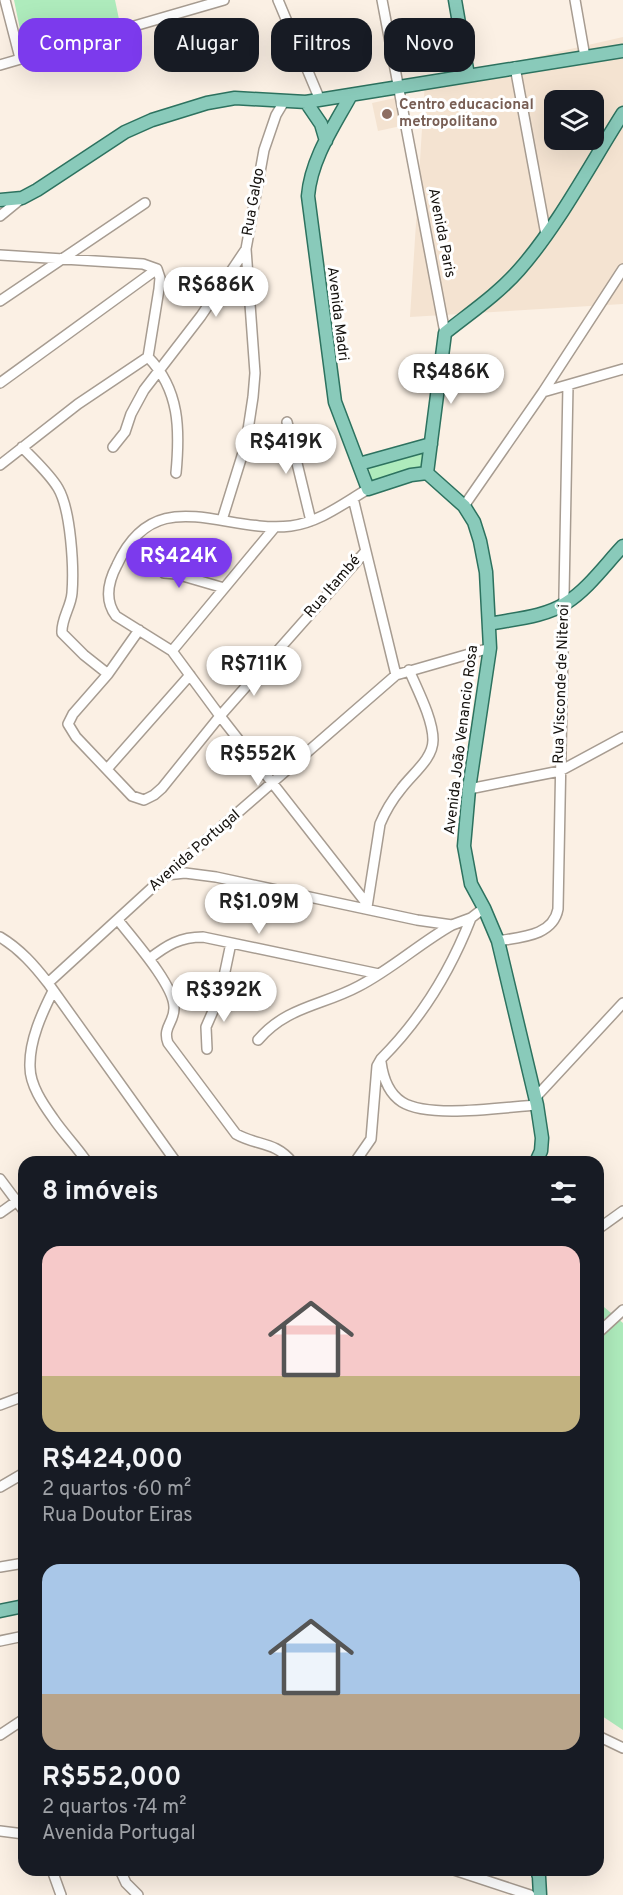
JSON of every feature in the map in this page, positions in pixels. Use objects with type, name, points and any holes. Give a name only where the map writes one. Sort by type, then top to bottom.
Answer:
[{"type":"main road","points":[[455,0],[468,75]]},
{"type":"main road","points":[[0,200],[22,198],[56,180],[125,132],[152,120],[207,103],[228,99],[258,98],[306,102],[623,51]]},
{"type":"main road","name":"Avenida Madri","points":[[351,95],[326,141],[309,184],[309,211],[335,402],[368,489]]},
{"type":"main road","points":[[306,102],[321,124],[326,141]]},
{"type":"main road","points":[[445,333],[504,286],[519,270],[546,235],[623,113]]},
{"type":"main road","name":"Avenida Paris","points":[[427,473],[445,333]]},
{"type":"main road","points":[[359,464],[431,444]]},
{"type":"main road","points":[[368,489],[411,475],[427,473]]},
{"type":"main road","name":"Avenida João Venancio Rosa","points":[[427,473],[464,506],[474,522],[486,572],[490,648],[469,789],[465,827],[466,863],[471,884],[498,941],[536,1102],[542,1138],[539,1156]]},
{"type":"main road","points":[[489,624],[546,611],[565,604],[579,594],[623,546]]},
{"type":"main road","points":[[0,1611],[18,1607]]},
{"type":"main road","points":[[539,1876],[540,1895]]},
{"type":"street","points":[[5,0],[18,50]]},
{"type":"street","points":[[142,23],[224,0]]},
{"type":"street","points":[[278,0],[320,100]]},
{"type":"street","name":"Avenida Paris","points":[[382,0],[445,333]]},
{"type":"street","points":[[575,0],[585,57]]},
{"type":"street","points":[[0,65],[18,59]]},
{"type":"street","points":[[515,67],[546,235]]},
{"type":"street","name":"Rua Galgo","points":[[222,520],[246,443],[254,389],[254,345],[246,249],[264,150],[276,116],[285,100]]},
{"type":"street","points":[[0,216],[22,198]]},
{"type":"street","points":[[0,301],[145,203]]},
{"type":"street","points":[[113,447],[125,432],[131,414],[144,390],[161,370],[246,249]]},
{"type":"street","points":[[0,255],[143,264],[157,269]]},
{"type":"street","points":[[0,465],[78,404],[148,357],[159,289],[160,278],[157,269]]},
{"type":"street","points":[[0,383],[157,269]]},
{"type":"street","points":[[464,506],[543,392],[623,269]]},
{"type":"street","points":[[148,357],[161,370],[171,390],[177,414],[179,442],[176,473]]},
{"type":"street","points":[[441,367],[491,369]]},
{"type":"street","points":[[543,392],[623,369]]},
{"type":"street","name":"Rua Visconde de Niteroi","points":[[498,941],[541,932],[549,927],[556,918],[558,909],[568,385]]},
{"type":"street","points":[[286,422],[311,521]]},
{"type":"street","points":[[22,447],[54,481],[64,501],[71,547],[72,596],[63,622],[62,633],[108,674]]},
{"type":"street","points":[[367,907],[172,651],[116,616],[110,608],[108,597],[111,576],[125,547],[147,526],[175,515],[275,527],[292,526],[311,521],[334,510],[368,489]]},
{"type":"street","points":[[353,498],[396,675],[490,648]]},
{"type":"street","points":[[172,651],[275,527]]},
{"type":"street","name":"Rua Itambé","points":[[106,769],[132,796],[144,800],[154,795],[220,716],[365,552]]},
{"type":"street","points":[[164,573],[184,576],[224,588]]},
{"type":"street","points":[[140,630],[108,674],[73,714],[68,724],[76,737],[106,769],[190,675]]},
{"type":"street","points":[[367,907],[380,824],[402,788],[425,760],[434,738],[409,670]]},
{"type":"street","name":"Avenida Portugal","points":[[50,987],[166,875],[396,675]]},
{"type":"street","points":[[469,789],[560,771],[623,737]]},
{"type":"street","points":[[166,875],[185,873],[216,877],[367,907],[417,920],[452,925]]},
{"type":"street","points":[[258,1040],[268,1028],[291,1013],[342,994],[379,974],[432,936],[471,918],[484,908]]},
{"type":"street","points":[[360,1156],[371,1139],[374,1121],[375,1076],[381,1059],[414,1023],[431,999],[471,918]]},
{"type":"street","points":[[118,920],[149,959],[168,989],[175,1007],[166,1030],[168,1043],[236,1134],[246,1140],[270,1145],[286,1156]]},
{"type":"street","points":[[0,937],[14,946],[33,964],[172,1156]]},
{"type":"street","points":[[149,959],[179,939],[203,937],[379,974]]},
{"type":"street","points":[[207,1049],[206,1027],[220,995],[231,943]]},
{"type":"street","points":[[50,987],[33,1043],[30,1067],[34,1087],[79,1156]]},
{"type":"street","points":[[381,1059],[386,1085],[401,1102],[423,1110],[441,1111],[536,1102],[623,1003]]},
{"type":"street","points":[[0,1179],[18,1196]]},
{"type":"street","points":[[0,1213],[18,1200]]},
{"type":"street","points":[[604,1225],[623,1211]]},
{"type":"street","points":[[604,1327],[623,1310]]},
{"type":"street","points":[[0,1405],[18,1398]]},
{"type":"street","points":[[0,1487],[18,1476]]},
{"type":"street","points":[[0,1567],[18,1564]]},
{"type":"street","points":[[0,1641],[18,1637]]},
{"type":"street","points":[[0,1735],[18,1723]]},
{"type":"street","points":[[604,1739],[623,1748]]},
{"type":"street","points":[[3,1833],[18,1834]]},
{"type":"street","points":[[54,1876],[61,1895]]},
{"type":"street","points":[[123,1876],[126,1883],[138,1895]]},
{"type":"street","points":[[472,1876],[530,1895]]},
{"type":"shaded area","points":[[623,37],[623,304],[410,317],[425,82]]},
{"type":"shaded area","name":"Centro educacional metropolitano","points":[[395,98],[401,126],[378,131],[372,103]]},
{"type":"green space","points":[[14,0],[115,0],[119,18],[18,18]]},
{"type":"green space","points":[[426,450],[423,471],[372,481],[368,465]]},
{"type":"green space","points":[[604,1307],[623,1323],[623,1730],[604,1717]]},
{"type":"place","name":"Centro educacional metropolitano","points":[[387,114]]}]
